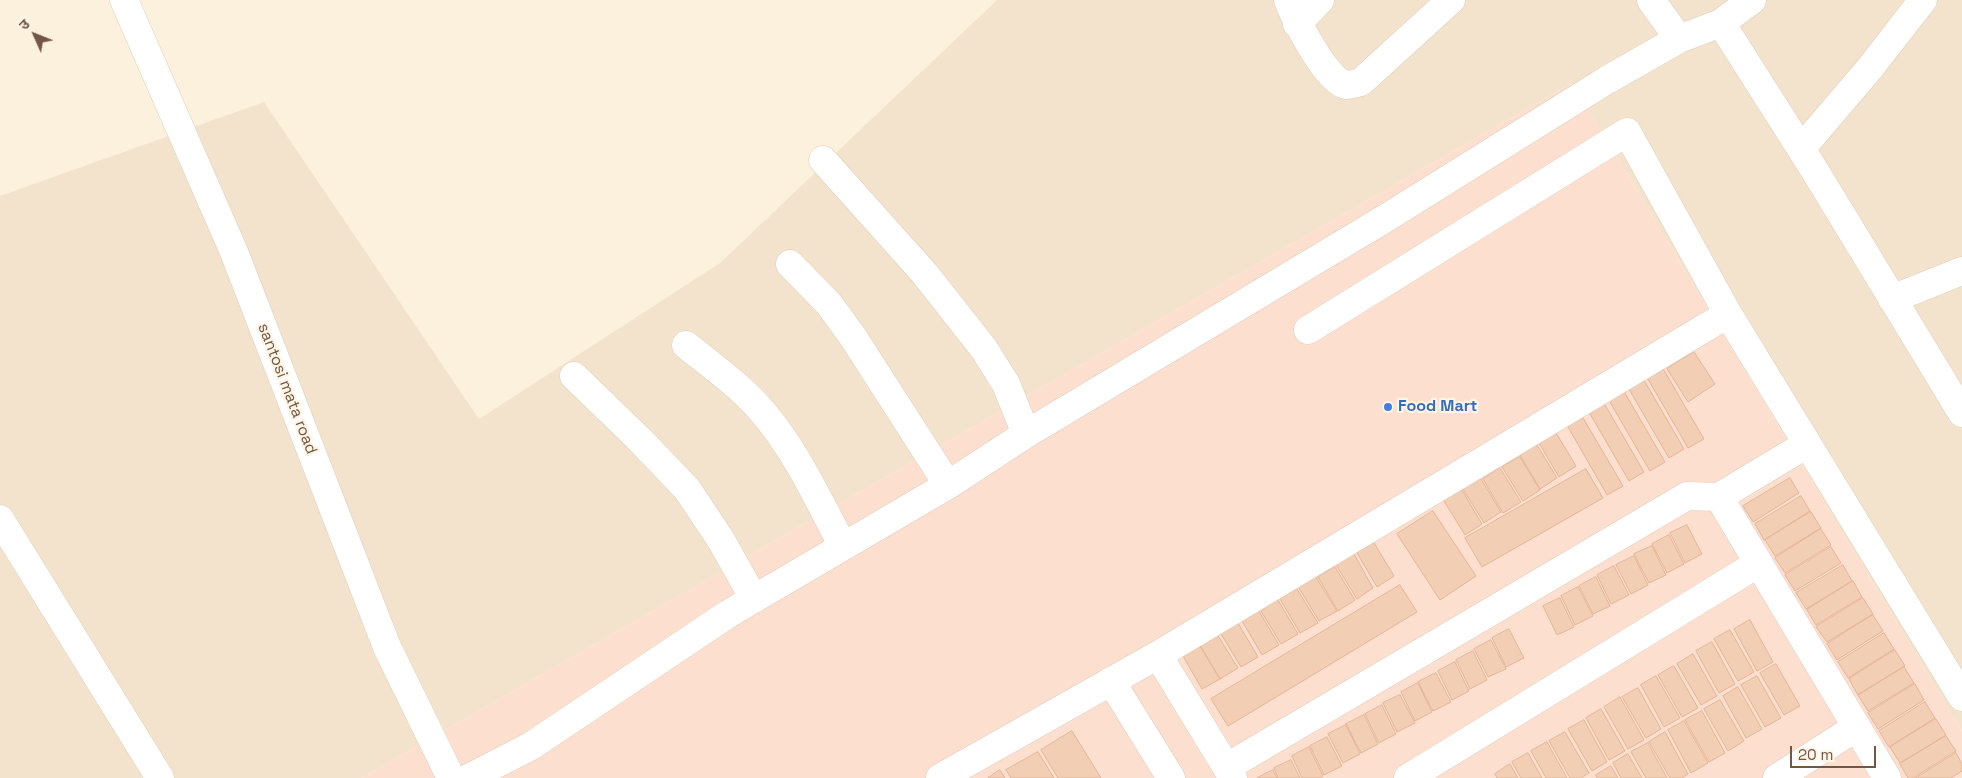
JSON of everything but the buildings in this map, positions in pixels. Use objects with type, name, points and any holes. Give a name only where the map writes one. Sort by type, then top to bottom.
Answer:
[{"type":"street","name":"santosi mata road","points":[[124,0],[234,252],[387,647],[451,778]]},
{"type":"street","points":[[1320,0],[1293,12],[1333,79],[1346,85],[1361,82],[1451,0]]},
{"type":"street","points":[[1652,0],[1679,39]]},
{"type":"street","points":[[469,778],[531,746],[728,614],[948,485],[1026,434],[1386,218],[1606,80],[1679,39],[1721,23],[1752,0]]},
{"type":"street","points":[[1801,149],[1870,68],[1923,0]]},
{"type":"street","points":[[1721,23],[1801,149],[1892,299],[1953,379],[1962,413]]},
{"type":"street","points":[[1308,330],[1627,132],[1728,314],[1962,697]]},
{"type":"street","points":[[823,160],[925,274],[984,348],[1006,384],[1026,434]]},
{"type":"street","points":[[790,264],[829,304],[853,337],[948,485]]},
{"type":"street","points":[[1892,299],[1962,270]]},
{"type":"street","points":[[940,778],[1158,655],[1728,314]]},
{"type":"street","points":[[686,345],[742,390],[775,428],[799,464],[843,546]]},
{"type":"street","points":[[574,376],[687,489],[721,540],[754,598]]},
{"type":"street","points":[[1158,655],[1230,773],[1687,496],[1719,497],[1807,444]]},
{"type":"street","points":[[1719,497],[1887,778]]},
{"type":"street","points":[[0,519],[160,778]]},
{"type":"street","points":[[1408,778],[1759,563]]},
{"type":"street","points":[[1111,681],[1171,778]]},
{"type":"street","points":[[1777,778],[1857,727]]},
{"type":"shaded area","points":[[997,0],[1962,0],[1962,731],[1572,83],[362,778],[0,778],[0,196],[264,102],[479,419],[720,263]]},
{"type":"shaded area","name":"Food Mart","points":[[1572,83],[1962,731],[1962,778],[362,778]]},
{"type":"place","name":"Food Mart","points":[[1388,407]]}]
